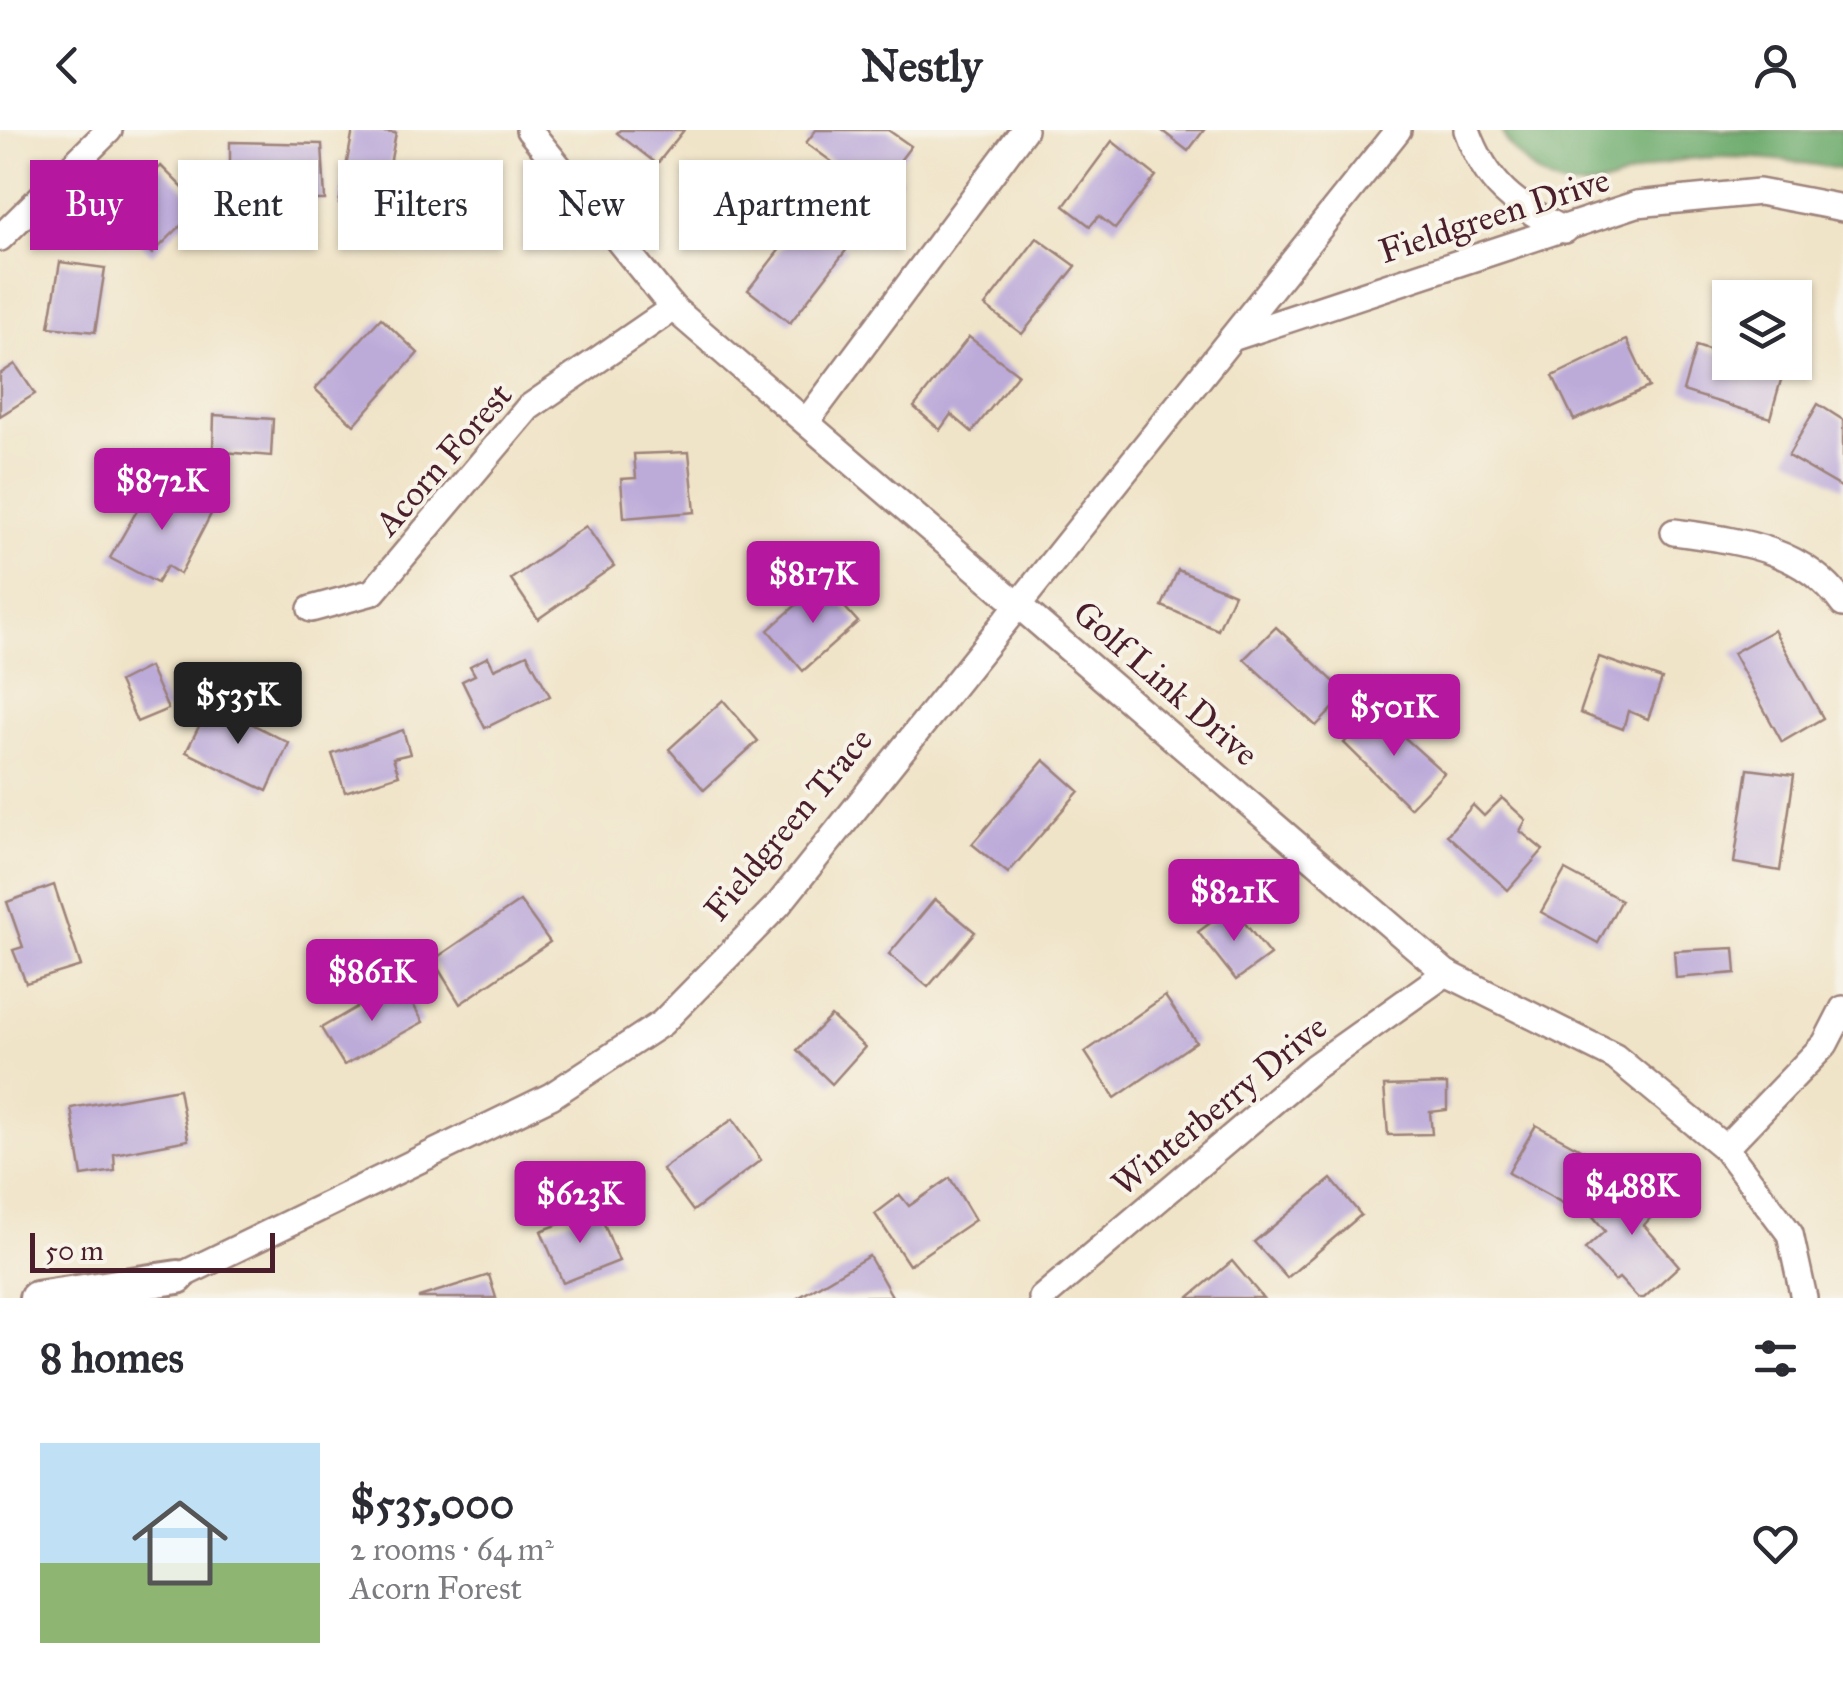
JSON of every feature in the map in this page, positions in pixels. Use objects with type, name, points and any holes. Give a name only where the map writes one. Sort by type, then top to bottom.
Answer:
[{"type":"street","points":[[0,238],[110,130]]},
{"type":"street","name":"Golf Link Drive","points":[[529,130],[673,308],[1023,604],[1446,973],[1615,1058],[1725,1148],[1790,1234],[1804,1298]]},
{"type":"street","points":[[806,422],[1024,130]]},
{"type":"street","name":"Fieldgreen Trace","points":[[36,1298],[178,1276],[551,1096],[662,1022],[779,904],[1023,604],[1398,130]]},
{"type":"street","points":[[1467,130],[1478,162],[1495,186],[1525,210],[1565,230]]},
{"type":"street","name":"Fieldgreen Drive","points":[[1232,338],[1637,204],[1759,192],[1843,208]]},
{"type":"street","name":"Acorn Forest","points":[[311,610],[373,592],[528,408],[673,308]]},
{"type":"street","points":[[1674,532],[1756,544],[1784,554],[1834,592],[1843,604]]},
{"type":"street","name":"Winterberry Drive","points":[[1042,1298],[1314,1068],[1446,973]]},
{"type":"street","points":[[1725,1148],[1825,1044],[1843,1009]]},
{"type":"street","points":[[146,1298],[178,1276]]},
{"type":"green space","points":[[1503,130],[1843,130],[1843,170],[1766,159],[1706,157],[1666,163],[1603,184],[1563,186],[1544,178],[1524,161],[1508,143]]},
{"type":"building","points":[[353,130],[396,133],[391,160],[347,160]]},
{"type":"building","points":[[620,130],[684,130],[659,161],[617,133]]},
{"type":"building","points":[[816,130],[888,130],[911,146],[900,160],[829,160],[806,143]]},
{"type":"building","points":[[1161,130],[1204,130],[1188,151]]},
{"type":"building","points":[[1112,141],[1156,176],[1115,229],[1099,216],[1090,226],[1064,206]]},
{"type":"building","points":[[230,142],[322,144],[325,200],[318,200],[318,160],[230,160]]},
{"type":"building","points":[[161,166],[178,183],[178,229],[158,248]]},
{"type":"building","points":[[1037,238],[1076,266],[1022,334],[985,306]]},
{"type":"building","points":[[779,250],[846,250],[790,323],[748,290]]},
{"type":"building","points":[[60,262],[105,268],[95,332],[49,327]]},
{"type":"building","points":[[381,318],[418,353],[354,425],[315,389]]},
{"type":"building","points":[[969,337],[1018,374],[972,432],[951,414],[940,430],[914,407]]},
{"type":"building","points":[[1627,340],[1649,387],[1574,420],[1553,376]]},
{"type":"building","points":[[1696,346],[1712,351],[1712,380],[1781,380],[1770,418],[1683,391]]},
{"type":"building","points":[[15,364],[35,394],[0,416],[0,374]]},
{"type":"building","points":[[1818,404],[1843,420],[1843,488],[1788,456]]},
{"type":"building","points":[[214,415],[273,419],[271,456],[213,451]]},
{"type":"building","points":[[689,452],[695,512],[624,518],[621,479],[636,478],[634,454]]},
{"type":"building","points":[[155,479],[213,510],[180,574],[167,566],[157,583],[110,558]]},
{"type":"building","points":[[586,526],[614,566],[538,619],[511,579]]},
{"type":"building","points":[[1178,570],[1234,594],[1218,630],[1162,606]]},
{"type":"building","points":[[822,582],[858,622],[803,671],[768,630]]},
{"type":"building","points":[[1276,627],[1347,694],[1316,726],[1244,659]]},
{"type":"building","points":[[1774,630],[1823,718],[1782,742],[1733,653]]},
{"type":"building","points":[[527,654],[550,696],[485,728],[462,681],[475,675],[470,666],[488,657],[494,669]]},
{"type":"building","points":[[1599,657],[1662,679],[1648,719],[1628,711],[1623,729],[1580,713]]},
{"type":"building","points":[[149,667],[168,709],[137,722],[119,682]]},
{"type":"building","points":[[723,700],[758,741],[704,790],[669,749]]},
{"type":"building","points":[[211,703],[289,743],[267,791],[186,752]]},
{"type":"building","points":[[1375,711],[1444,773],[1410,808],[1344,743]]},
{"type":"building","points":[[403,730],[410,754],[393,758],[399,775],[345,792],[332,754]]},
{"type":"building","points":[[1044,760],[1079,791],[1008,873],[972,844]]},
{"type":"building","points":[[1748,769],[1794,775],[1780,871],[1734,863]]},
{"type":"building","points":[[1502,798],[1526,820],[1520,831],[1543,850],[1508,890],[1447,835],[1473,805],[1484,816]]},
{"type":"building","points":[[1565,870],[1621,900],[1598,943],[1541,912]]},
{"type":"building","points":[[54,885],[81,966],[26,983],[13,950],[23,947],[7,902]]},
{"type":"building","points":[[935,899],[975,932],[928,987],[889,954]]},
{"type":"building","points":[[520,901],[550,942],[460,1004],[433,960]]},
{"type":"building","points":[[1232,907],[1270,955],[1236,980],[1198,932]]},
{"type":"building","points":[[1734,948],[1736,973],[1676,978],[1674,951]]},
{"type":"building","points":[[400,982],[423,1022],[344,1065],[321,1028]]},
{"type":"building","points":[[1165,996],[1196,1042],[1115,1098],[1085,1052]]},
{"type":"building","points":[[831,1016],[865,1047],[832,1084],[797,1050]]},
{"type":"building","points":[[1447,1084],[1447,1110],[1430,1112],[1432,1134],[1388,1135],[1384,1086]]},
{"type":"building","points":[[179,1089],[188,1140],[114,1154],[115,1171],[82,1176],[71,1108]]},
{"type":"building","points":[[733,1119],[761,1160],[693,1211],[662,1169]]},
{"type":"building","points":[[1536,1125],[1597,1158],[1570,1207],[1508,1173]]},
{"type":"building","points":[[1639,1171],[1666,1201],[1644,1225],[1679,1266],[1644,1298],[1638,1298],[1619,1278],[1615,1281],[1585,1249],[1605,1231],[1592,1215]]},
{"type":"building","points":[[950,1178],[975,1220],[909,1265],[875,1214],[900,1195],[909,1206]]},
{"type":"building","points":[[1331,1179],[1361,1215],[1287,1278],[1254,1242]]},
{"type":"building","points":[[598,1209],[619,1261],[563,1283],[541,1231]]},
{"type":"building","points":[[869,1256],[892,1296],[798,1298]]},
{"type":"building","points":[[1232,1261],[1263,1298],[1188,1298]]},
{"type":"building","points":[[489,1275],[496,1298],[419,1298],[419,1297]]}]
